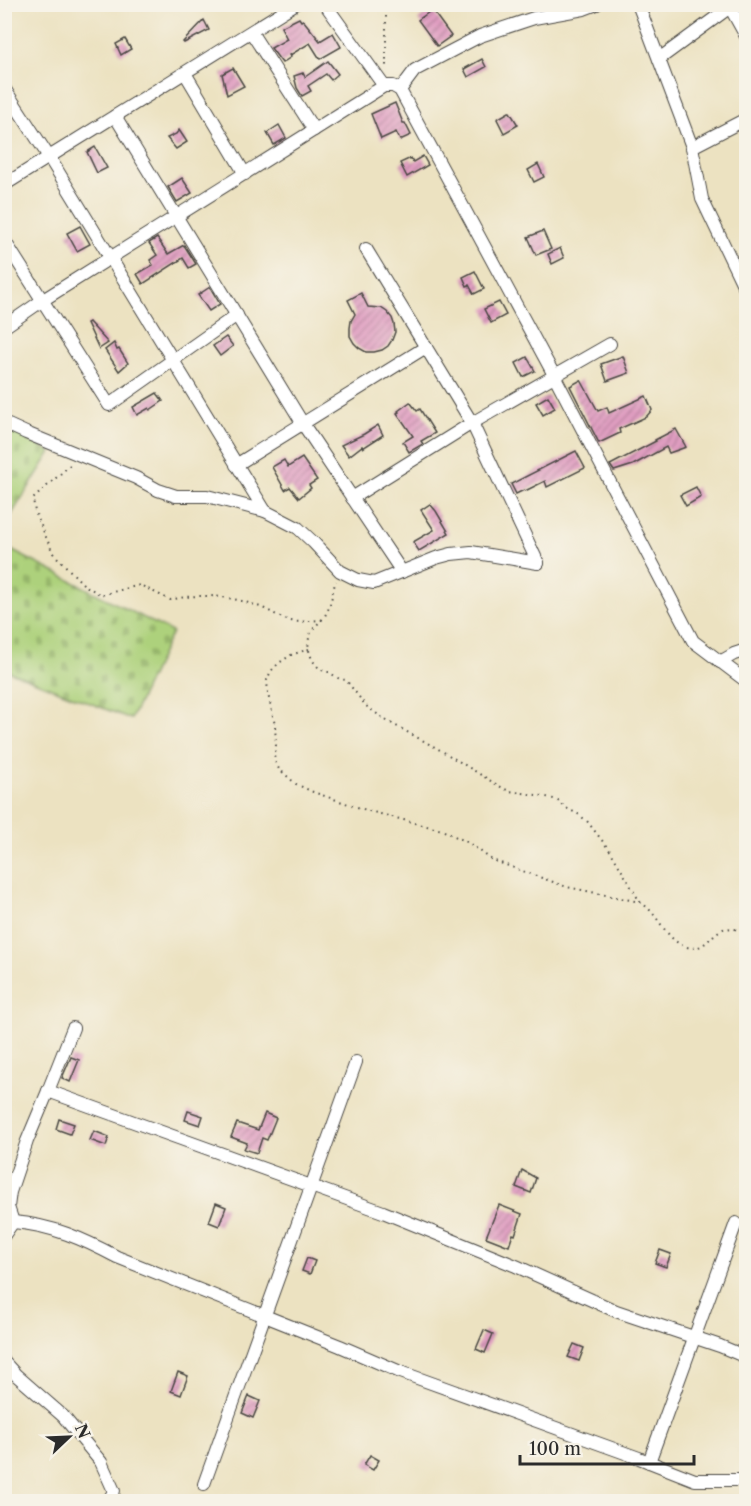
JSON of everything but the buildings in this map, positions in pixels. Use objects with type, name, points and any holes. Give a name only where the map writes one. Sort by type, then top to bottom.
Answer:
[{"type":"street","points":[[4,184],[295,4]]},
{"type":"street","points":[[325,4],[385,86]]},
{"type":"street","points":[[400,90],[416,70],[480,36],[534,18],[584,9],[597,4]]},
{"type":"street","points":[[638,4],[692,147],[702,199],[747,291]]},
{"type":"street","points":[[659,59],[730,7],[747,36]]},
{"type":"street","points":[[251,32],[314,130]]},
{"type":"street","points":[[185,73],[245,174]]},
{"type":"street","points":[[4,327],[43,300],[385,86],[393,86],[400,90],[554,375],[693,641],[747,681]]},
{"type":"street","points":[[4,88],[49,157],[265,511]]},
{"type":"street","points":[[115,117],[303,424],[402,572]]},
{"type":"street","points":[[692,147],[747,119]]},
{"type":"street","points":[[4,240],[110,405],[237,315]]},
{"type":"street","points":[[4,423],[136,478],[158,490],[176,496],[207,496],[265,511],[297,528],[340,571],[358,580],[375,584],[436,558],[471,552],[538,563],[472,423],[366,249]]},
{"type":"street","points":[[352,498],[472,423],[610,344]]},
{"type":"street","points":[[236,465],[426,347]]},
{"type":"street","points":[[720,662],[747,650]]},
{"type":"street","points":[[13,1222],[8,1207],[10,1192],[27,1141],[73,1028]]},
{"type":"street","points":[[204,1484],[356,1062]]},
{"type":"street","points":[[48,1091],[383,1212],[516,1266],[616,1311],[747,1357]]},
{"type":"street","points":[[4,1235],[13,1222]]},
{"type":"street","points":[[13,1222],[50,1228],[84,1240],[117,1257],[398,1371],[695,1480],[747,1480]]},
{"type":"street","points":[[650,1462],[736,1223]]},
{"type":"street","points":[[4,1362],[63,1416],[101,1462],[114,1491],[108,1502]]},
{"type":"street","points":[[4,1500],[10,1502]]},
{"type":"path","points":[[385,86],[386,4]]},
{"type":"path","points":[[82,456],[33,499],[35,512],[53,553],[84,585],[101,595],[140,585],[170,600],[207,595],[230,598],[266,609],[290,621],[323,620]]},
{"type":"path","points":[[346,574],[335,581],[332,600],[323,620],[311,632],[307,646],[314,662],[322,671],[346,681],[366,706],[387,721],[499,786],[509,791],[557,800],[578,814],[587,821],[611,852],[639,902],[655,915],[671,937],[688,948],[704,945],[725,928],[747,932]]},
{"type":"path","points":[[309,649],[279,663],[271,671],[267,680],[275,725],[274,760],[279,769],[296,784],[369,811],[442,830],[469,843],[492,860],[567,887],[639,902]]},
{"type":"green space","points":[[5,426],[51,452],[5,525]]},
{"type":"green space","points":[[5,547],[172,632],[131,719],[5,670]]}]
